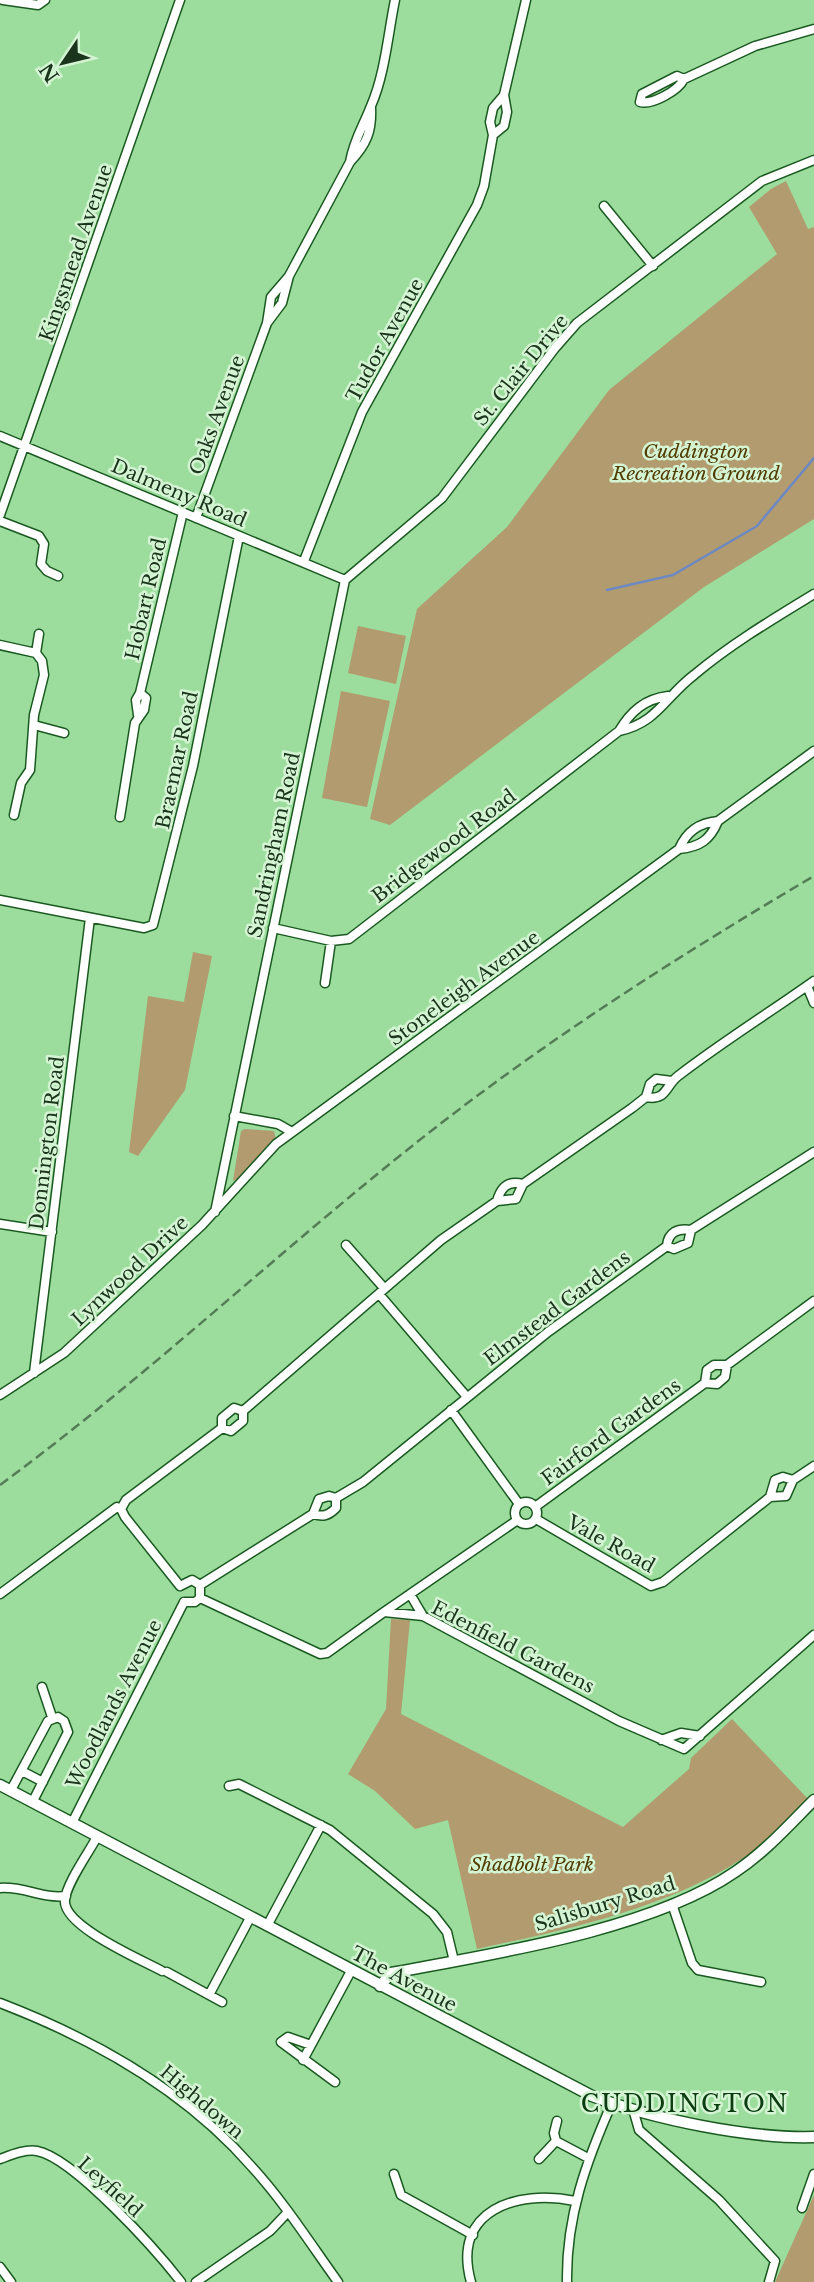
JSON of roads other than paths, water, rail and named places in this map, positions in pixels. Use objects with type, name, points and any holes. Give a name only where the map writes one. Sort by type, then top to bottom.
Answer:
[{"type":"street","points":[[3,0],[38,5],[45,0]]},
{"type":"street","name":"Kingsmead Avenue","points":[[0,515],[180,0]]},
{"type":"street","name":"Oaks Avenue","points":[[197,517],[267,323],[271,297],[289,276],[350,162],[364,147],[372,127],[371,108],[395,0]]},
{"type":"street","name":"Tudor Avenue","points":[[493,135],[504,126],[506,119],[504,95],[526,0]]},
{"type":"street","points":[[684,79],[677,76],[642,94],[640,102],[647,103],[680,87],[684,79],[755,46],[814,29]]},
{"type":"street","name":"Tudor Avenue","points":[[304,561],[362,412],[477,205],[484,186],[493,135],[490,122],[493,108],[504,95]]},
{"type":"street","name":"St. Clair Drive","points":[[345,580],[442,498],[565,335],[762,181],[814,160]]},
{"type":"street","points":[[604,206],[653,266]]},
{"type":"street","name":"Dalmeny Road","points":[[0,436],[345,580]]},
{"type":"street","name":"Hobart Road","points":[[120,817],[121,790],[138,715],[135,708],[141,693],[183,512]]},
{"type":"street","points":[[0,521],[40,536],[44,544],[41,564],[47,571],[58,576]]},
{"type":"street","name":"Braemar Road","points":[[0,901],[144,928],[153,925],[157,918],[193,766],[239,536]]},
{"type":"street","name":"Sandringham Road","points":[[215,1212],[345,580]]},
{"type":"street","name":"Bridgewood Road","points":[[619,731],[639,727],[660,711],[668,696],[724,652],[814,593]]},
{"type":"street","points":[[36,653],[40,634]]},
{"type":"street","points":[[0,645],[36,653],[42,661],[44,675],[34,725],[35,771],[21,783],[14,815]]},
{"type":"street","name":"Bridgewood Road","points":[[331,941],[349,939],[619,731],[629,715],[651,699],[668,696]]},
{"type":"street","points":[[34,725],[64,733]]},
{"type":"street","name":"Stoneleigh Avenue","points":[[267,1153],[679,849],[704,842],[712,834],[718,821],[814,751]]},
{"type":"street","name":"Stoneleigh Avenue","points":[[679,849],[685,836],[694,828],[706,822],[718,821]]},
{"type":"street","name":"Donnington Road","points":[[34,1373],[90,918]]},
{"type":"street","points":[[273,928],[331,941],[334,962],[325,983]]},
{"type":"street","points":[[497,1201],[516,1199],[523,1184],[646,1097],[661,1097],[667,1092],[671,1081],[810,984],[814,1003]]},
{"type":"street","points":[[646,1097],[650,1084],[656,1079],[671,1081]]},
{"type":"street","points":[[234,1116],[278,1124],[292,1132]]},
{"type":"street","name":"Elmstead Gardens","points":[[467,1397],[548,1332],[667,1246],[671,1234],[678,1229],[691,1230],[814,1152]]},
{"type":"street","name":"Lynwood Drive","points":[[0,1395],[64,1353],[215,1212],[267,1153]]},
{"type":"street","points":[[121,1509],[126,1500],[222,1428],[231,1430],[238,1427],[243,1421],[243,1411],[441,1240],[497,1201],[506,1185],[513,1181],[523,1184]]},
{"type":"street","points":[[0,1224],[51,1232]]},
{"type":"street","name":"Elmstead Gardens","points":[[667,1246],[674,1250],[688,1243],[691,1230]]},
{"type":"street","points":[[200,1584],[313,1514],[319,1499],[337,1498],[363,1482],[467,1397],[346,1245]]},
{"type":"street","name":"Fairford Gardens","points":[[535,1507],[705,1383],[717,1384],[721,1381],[727,1365],[814,1301]]},
{"type":"street","name":"Fairford Gardens","points":[[705,1383],[707,1370],[714,1365],[727,1365]]},
{"type":"street","points":[[222,1428],[222,1418],[227,1412],[234,1408],[243,1411]]},
{"type":"street","points":[[451,1410],[519,1504]]},
{"type":"street","name":"Vale Road","points":[[536,1520],[651,1586],[663,1582],[770,1497],[786,1496],[793,1480],[814,1466]]},
{"type":"street","name":"Vale Road","points":[[770,1497],[775,1480],[783,1477],[793,1480]]},
{"type":"street","points":[[313,1514],[322,1517],[329,1514],[336,1508],[337,1498]]},
{"type":"street","points":[[200,1598],[320,1654],[327,1653],[516,1521],[528,1524],[536,1520],[535,1507],[530,1503],[519,1504],[515,1509],[516,1521]]},
{"type":"street","points":[[0,1594],[117,1507],[180,1586]]},
{"type":"street","points":[[200,1584],[192,1580],[180,1586],[178,1592],[184,1602],[195,1602],[200,1598]]},
{"type":"street","points":[[200,1584],[200,1598]]},
{"type":"street","points":[[410,1594],[423,1616]]},
{"type":"street","name":"Woodlands Avenue","points":[[73,1821],[184,1602]]},
{"type":"street","name":"Edenfield Gardens","points":[[384,1612],[423,1616],[661,1740],[684,1749],[814,1635]]},
{"type":"street","points":[[11,1790],[52,1717],[42,1687]]},
{"type":"street","points":[[33,1801],[68,1732],[64,1721],[52,1717]]},
{"type":"street","points":[[661,1740],[681,1733],[701,1736]]},
{"type":"street","points":[[22,1771],[43,1782]]},
{"type":"street","points":[[229,1786],[239,1784],[321,1825],[433,1914],[447,1932],[454,1961]]},
{"type":"street","name":"The Avenue","points":[[0,1785],[73,1821],[97,1837],[572,2087],[633,2109],[741,2133],[814,2137]]},
{"type":"street","name":"Salisbury Road","points":[[380,1986],[391,1973],[583,1931],[672,1904],[733,1874],[763,1851],[814,1800]]},
{"type":"street","points":[[267,1927],[321,1825]]},
{"type":"street","points":[[97,1837],[66,1896],[69,1914],[81,1926],[222,2002]]},
{"type":"street","points":[[0,1888],[19,1887],[50,1898],[66,1896]]},
{"type":"street","points":[[672,1904],[692,1963],[698,1970],[761,1982]]},
{"type":"street","points":[[209,1995],[250,1917]]},
{"type":"street","points":[[303,2060],[351,1971]]},
{"type":"street","name":"Highdown","points":[[0,2003],[120,2059],[158,2083],[243,2157],[288,2212],[338,2282]]},
{"type":"street","points":[[311,2045],[288,2037],[282,2040],[285,2048],[335,2082]]},
{"type":"street","points":[[567,2282],[575,2201],[588,2158],[612,2103]]},
{"type":"street","points":[[633,2109],[639,2130],[719,2200],[775,2261],[769,2282]]},
{"type":"street","points":[[557,2120],[554,2133],[556,2141],[588,2158]]},
{"type":"street","points":[[539,2160],[556,2141]]},
{"type":"street","name":"Leyfield","points":[[0,2159],[32,2151],[53,2158],[131,2225],[181,2282]]},
{"type":"street","points":[[394,2174],[401,2195],[473,2235]]},
{"type":"street","points":[[802,2208],[814,2174]]},
{"type":"street","points":[[471,2282],[467,2259],[473,2235],[488,2214],[514,2199],[554,2197],[575,2201]]},
{"type":"street","points":[[196,2282],[270,2231],[288,2212]]},
{"type":"street","points":[[0,2267],[11,2282]]},
{"type":"waterway","points":[[607,590],[673,575],[757,526],[814,458]]},
{"type":"railway","points":[[0,1485],[109,1400],[372,1178],[472,1100],[616,999],[814,876]]},
{"type":"district","name":"CUDDINGTON","points":[[685,2104]]},
{"type":"park label","name":"Cuddington Recreation Ground","points":[[696,462]]},
{"type":"park label","name":"Shadbolt Park","points":[[532,1864]]}]
